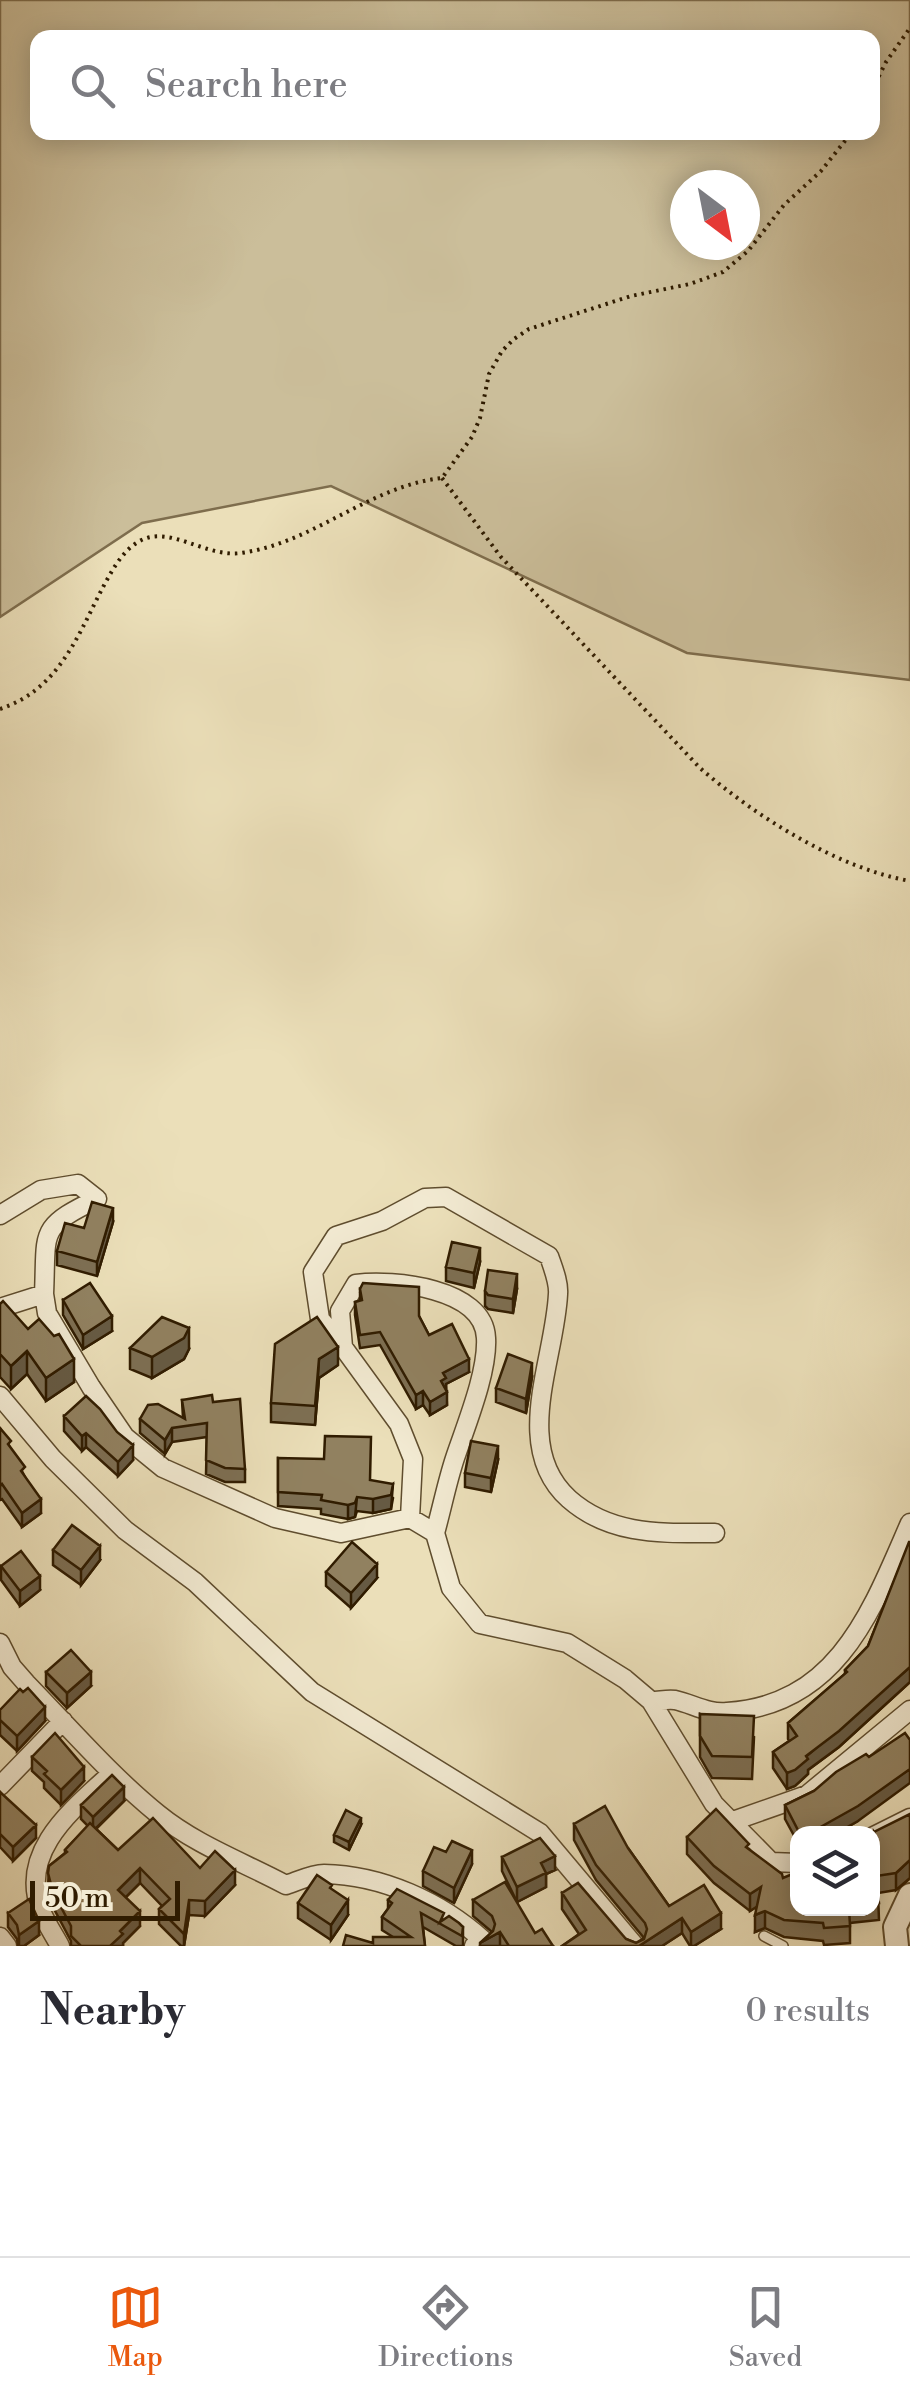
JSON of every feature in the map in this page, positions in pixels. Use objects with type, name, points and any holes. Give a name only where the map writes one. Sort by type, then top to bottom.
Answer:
[{"type":"street","points":[[0,1215],[42,1190],[78,1184],[97,1198],[58,1218],[46,1237],[47,1313],[125,1436],[162,1468],[275,1518],[340,1532],[410,1518],[436,1532]]},
{"type":"street","points":[[410,1518],[413,1458],[399,1424],[320,1319],[313,1272],[336,1236],[382,1222],[426,1198],[446,1197],[549,1256],[559,1290],[537,1441],[553,1485],[589,1517],[644,1534],[715,1533]]},
{"type":"street","points":[[343,1348],[340,1312],[356,1284],[376,1282],[441,1292],[474,1309],[487,1336],[474,1404],[454,1460],[436,1532],[451,1588],[480,1624],[567,1643],[651,1700],[714,1804],[771,1862],[790,1863]]},
{"type":"street","points":[[0,1308],[44,1294]]},
{"type":"street","points":[[0,1396],[53,1459],[125,1530],[195,1582],[312,1692],[540,1832],[635,1946]]},
{"type":"street","points":[[651,1700],[675,1700],[723,1713],[763,1708],[817,1679],[852,1644],[910,1523]]},
{"type":"street","points":[[0,1643],[6,1672],[160,1816],[216,1851],[286,1884],[322,1874],[383,1882],[456,1916],[483,1940],[474,1946]]},
{"type":"street","points":[[733,1821],[807,1795],[910,1710]]},
{"type":"street","points":[[0,1786],[62,1721]]},
{"type":"street","points":[[60,1946],[41,1912],[35,1886],[40,1856],[61,1820],[112,1773]]},
{"type":"street","points":[[880,1832],[910,1818]]},
{"type":"street","points":[[897,1946],[895,1927],[910,1895]]},
{"type":"street","points":[[0,1937],[7,1946]]},
{"type":"lane","points":[[764,1936],[782,1946]]},
{"type":"path","points":[[880,75],[910,28]]},
{"type":"path","points":[[0,709],[26,698],[54,676],[67,659],[110,573],[138,542],[154,536],[172,536],[214,552],[242,553],[306,534],[398,486],[442,478],[472,437],[494,363],[514,339],[630,296],[690,284],[723,272],[748,251],[784,204],[830,162],[846,140]]},
{"type":"path","points":[[442,478],[501,557],[725,790],[858,868],[910,881]]},
{"type":"shaded area","points":[[0,0],[910,0],[910,680],[687,653],[331,486],[142,523],[0,617]]},
{"type":"building","points":[[92,1202],[113,1208],[97,1262],[57,1251],[65,1223],[84,1228]]},
{"type":"building","points":[[452,1242],[480,1248],[474,1273],[446,1267]]},
{"type":"building","points":[[488,1270],[517,1274],[513,1299],[488,1295]]},
{"type":"building","points":[[90,1283],[112,1316],[83,1335],[63,1300]]},
{"type":"building","points":[[363,1283],[419,1287],[419,1316],[429,1335],[452,1324],[469,1359],[443,1373],[446,1378],[441,1381],[447,1392],[430,1402],[423,1391],[416,1395],[380,1332],[360,1335],[355,1302],[362,1300]]},
{"type":"building","points":[[3,1301],[28,1329],[39,1319],[54,1336],[59,1334],[74,1359],[46,1378],[27,1351],[11,1366],[0,1354]]},
{"type":"building","points":[[162,1317],[189,1328],[184,1338],[152,1357],[130,1348]]},
{"type":"building","points":[[317,1317],[338,1347],[319,1359],[315,1406],[271,1403],[275,1344]]},
{"type":"building","points":[[508,1354],[532,1363],[526,1399],[496,1388]]},
{"type":"building","points":[[212,1395],[213,1402],[240,1399],[245,1469],[225,1468],[206,1460],[207,1423],[172,1428],[165,1440],[140,1419],[148,1405],[158,1404],[185,1419],[182,1400]]},
{"type":"building","points":[[86,1396],[133,1445],[118,1462],[86,1433],[82,1436],[64,1416]]},
{"type":"building","points":[[0,1428],[25,1467],[21,1471],[41,1499],[22,1513],[0,1486]]},
{"type":"building","points":[[325,1436],[371,1437],[370,1480],[393,1484],[391,1495],[357,1497],[355,1503],[348,1505],[321,1500],[322,1495],[278,1492],[278,1458],[324,1459]]},
{"type":"building","points":[[471,1441],[498,1446],[491,1478],[465,1473]]},
{"type":"building","points":[[72,1525],[100,1546],[81,1570],[53,1550]]},
{"type":"building","points":[[352,1542],[377,1564],[351,1593],[326,1572]]},
{"type":"building","points":[[909,1542],[910,1667],[806,1756],[808,1759],[787,1773],[773,1752],[797,1736],[788,1723],[847,1672],[868,1646]]},
{"type":"building","points":[[21,1551],[40,1576],[20,1591],[1,1566]]},
{"type":"building","points":[[71,1650],[91,1672],[67,1693],[46,1672]]},
{"type":"building","points":[[28,1688],[45,1707],[17,1736],[0,1720],[0,1710],[20,1689],[23,1692]]},
{"type":"building","points":[[700,1714],[754,1716],[752,1757],[712,1756],[700,1736]]},
{"type":"building","points":[[55,1733],[84,1767],[61,1790],[32,1757]]},
{"type":"building","points":[[905,1733],[910,1740],[910,1769],[822,1826],[796,1826],[785,1805],[814,1791],[866,1754],[869,1757]]},
{"type":"building","points":[[112,1775],[124,1787],[93,1817],[81,1805]]},
{"type":"building","points":[[0,1792],[36,1825],[13,1847],[0,1834]]},
{"type":"building","points":[[605,1806],[628,1848],[669,1906],[704,1885],[721,1913],[691,1932],[682,1918],[639,1946],[562,1946],[586,1930],[562,1893],[578,1883],[626,1939],[636,1943],[644,1939],[645,1923],[596,1865],[574,1824]]},
{"type":"building","points":[[716,1809],[749,1844],[746,1847],[783,1878],[790,1875],[790,1916],[849,1916],[850,1926],[824,1928],[823,1923],[784,1920],[765,1911],[755,1915],[761,1887],[750,1894],[714,1866],[687,1837]]},
{"type":"building","points":[[346,1810],[361,1818],[349,1842],[334,1835]]},
{"type":"building","points":[[910,1814],[910,1860],[896,1873],[880,1875],[880,1829]]},
{"type":"building","points":[[153,1818],[200,1868],[215,1851],[235,1870],[205,1901],[189,1900],[184,1934],[159,1909],[170,1899],[140,1868],[118,1890],[140,1911],[120,1931],[123,1934],[110,1946],[81,1946],[71,1936],[71,1926],[53,1892],[49,1866],[67,1852],[90,1823],[118,1850]]},
{"type":"building","points":[[540,1838],[555,1856],[541,1863],[546,1873],[517,1887],[502,1857]]},
{"type":"building","points":[[452,1841],[472,1850],[454,1888],[423,1871],[434,1847],[446,1852]]},
{"type":"building","points":[[317,1875],[348,1900],[331,1925],[298,1903]]},
{"type":"building","points":[[505,1882],[535,1933],[542,1929],[553,1946],[509,1946],[500,1932],[480,1943],[495,1924],[492,1916],[473,1900]]},
{"type":"building","points":[[397,1889],[444,1913],[440,1922],[449,1916],[459,1923],[462,1936],[421,1913],[425,1946],[343,1946],[346,1935],[373,1943],[373,1937],[411,1937],[382,1917]]},
{"type":"building","points":[[29,1899],[39,1921],[19,1935],[8,1913]]}]
